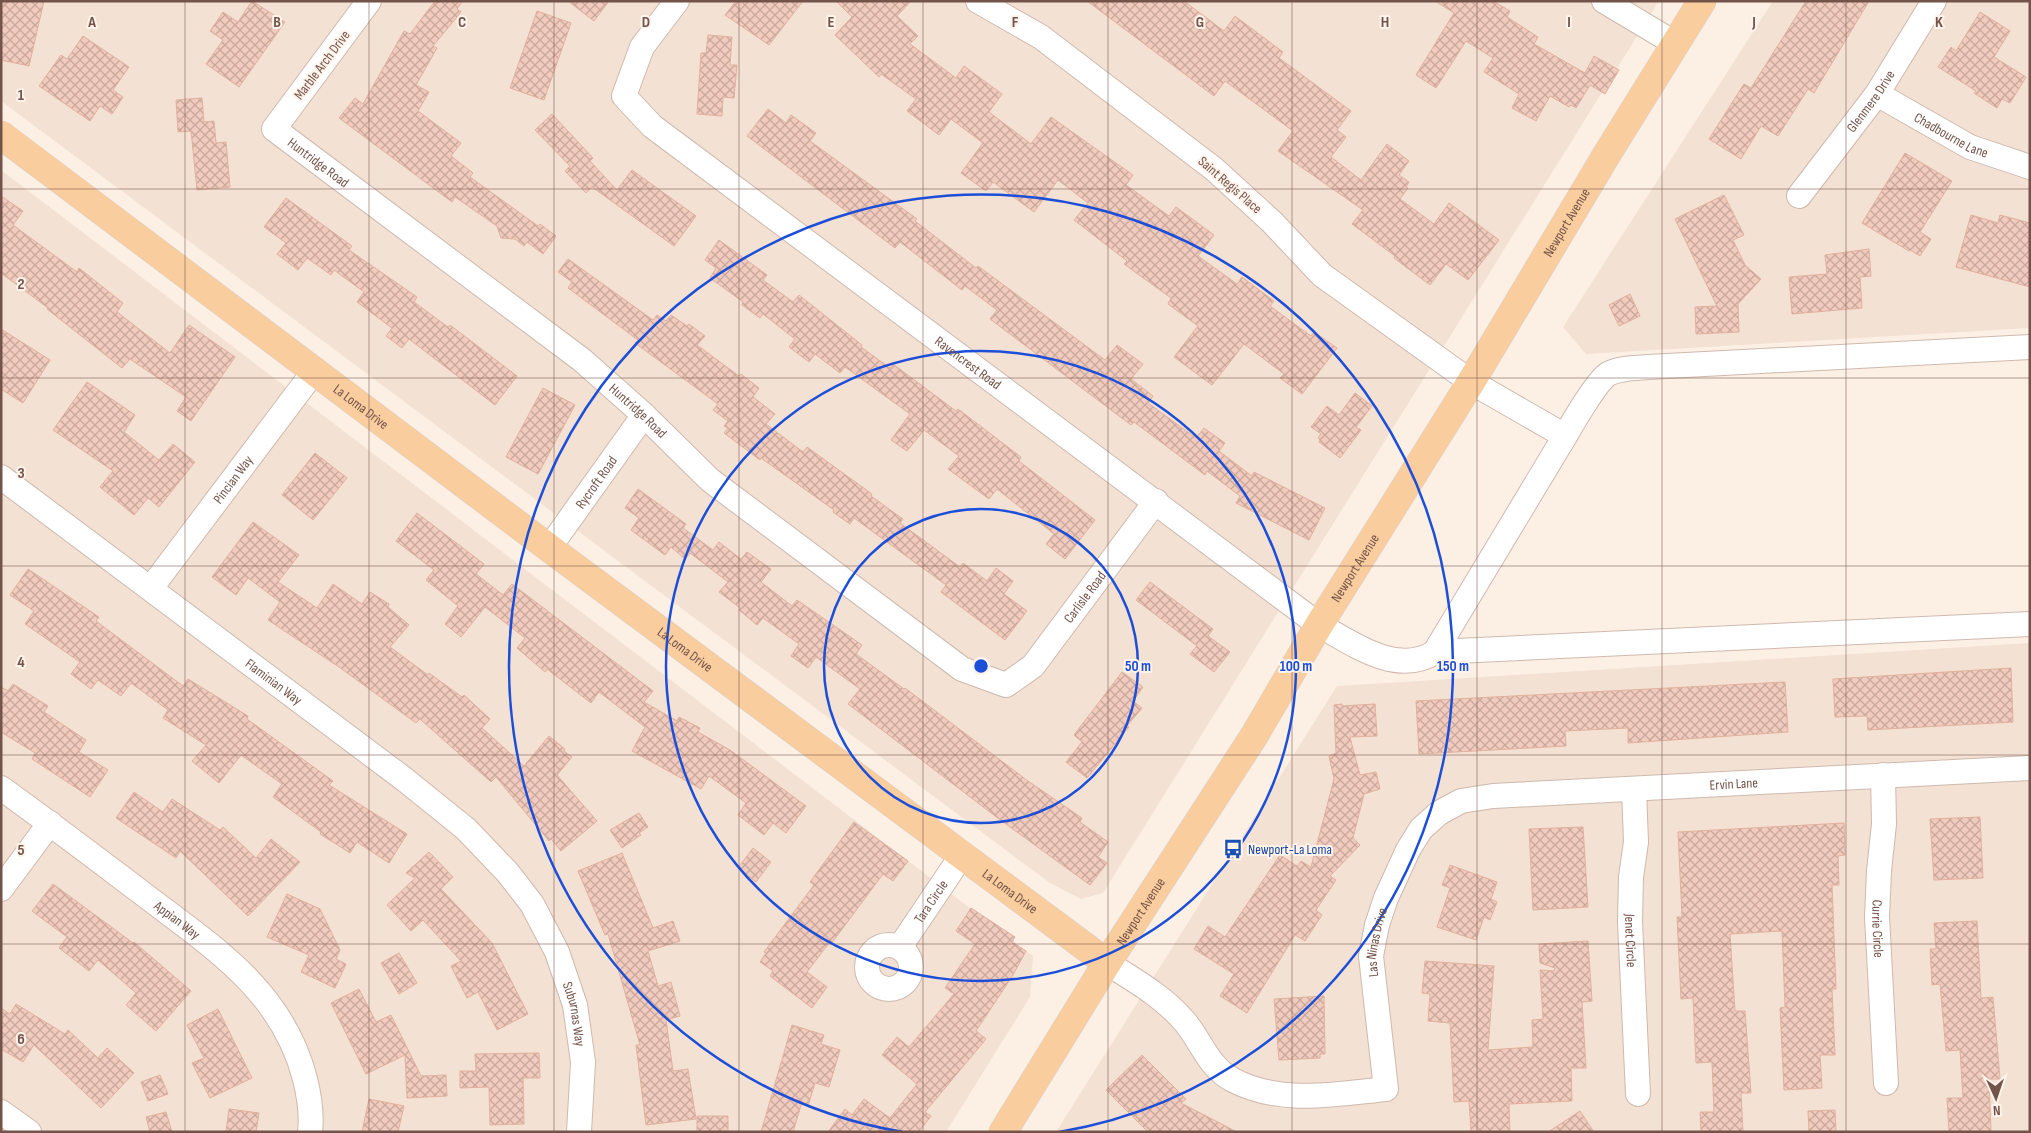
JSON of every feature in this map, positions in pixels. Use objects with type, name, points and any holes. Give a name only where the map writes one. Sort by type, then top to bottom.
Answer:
[{"type":"main road","name":"Newport Avenue","points":[[1003,1132],[1107,963],[1254,736],[1319,625],[1471,382],[1607,154],[1702,1]]},
{"type":"main road","name":"La Loma Drive","points":[[1,135],[549,548],[1107,963]]},
{"type":"street","name":"Marble Arch Drive","points":[[274,129],[369,1]]},
{"type":"street","name":"Ravencrest Road","points":[[677,1],[642,47],[624,96],[652,126],[1156,501],[1319,625],[1372,655],[1406,660],[1424,659],[1435,652],[2030,624]]},
{"type":"street","name":"Saint Regis Place","points":[[978,1],[1041,38],[1214,169],[1272,222],[1322,275],[1471,382],[1565,436]]},
{"type":"street","points":[[1604,1],[1676,44]]},
{"type":"street","name":"Glenmere Drive","points":[[1799,196],[1877,94],[1934,1]]},
{"type":"street","name":"Chadbourne Lane","points":[[1877,94],[1970,148],[2030,167]]},
{"type":"street","name":"Huntridge Road","points":[[274,129],[582,360],[644,415],[710,480],[962,668],[1006,685]]},
{"type":"street","points":[[1435,652],[1581,408],[1608,374],[1648,366],[2030,347]]},
{"type":"street","name":"Pincian Way","points":[[151,588],[315,370]]},
{"type":"street","name":"Rycroft Road","points":[[549,548],[644,415]]},
{"type":"street","name":"Flaminian Way","points":[[1,477],[404,779],[466,829],[508,873],[532,904]]},
{"type":"street","name":"Carlisle Road","points":[[1006,685],[1034,666],[1156,501]]},
{"type":"street","name":"Ervin Lane","points":[[1439,813],[1461,802],[1493,796],[2030,768]]},
{"type":"street","name":"Currie Circle","points":[[1883,775],[1884,824],[1877,917],[1886,1083]]},
{"type":"street","name":"Appian Way","points":[[1,788],[50,823],[237,967],[269,1003],[292,1039],[308,1090],[310,1132]]},
{"type":"street","name":"Jenet Circle","points":[[1634,789],[1636,842],[1631,877],[1630,922],[1638,1094]]},
{"type":"street","name":"Las Ninas Drive","points":[[1386,1089],[1371,956],[1376,925],[1408,850],[1421,829],[1439,813]]},
{"type":"street","points":[[1,889],[50,823]]},
{"type":"street","name":"Tara Circle","points":[[900,947],[962,855]]},
{"type":"street","name":"Suburnas Way","points":[[532,904],[557,952],[575,1005],[583,1062],[579,1132]]},
{"type":"street","name":"La Loma Drive","points":[[1107,963],[1150,990],[1185,1023],[1208,1058],[1232,1080],[1268,1092],[1314,1096],[1386,1089]]},
{"type":"street","points":[[1,1112],[29,1132]]},
{"type":"shaded area","points":[[1,1],[1659,1],[1103,893],[1081,899],[1050,883],[1,101]]},
{"type":"shaded area","points":[[1773,1],[2030,1],[2030,328],[1586,354],[1563,327]]},
{"type":"shaded area","points":[[1,170],[1033,956],[1030,997],[946,1132],[1,1132]]},
{"type":"shaded area","points":[[2030,643],[2030,1132],[1056,1132],[1337,686]]},
{"type":"building","points":[[4,1],[44,1],[29,66],[1,60],[1,11]]},
{"type":"building","points":[[252,1],[285,22],[239,87],[206,64],[223,40],[210,31],[223,12],[238,22]]},
{"type":"building","points":[[435,1],[463,1],[457,9],[461,12],[433,46],[437,48],[416,85],[429,92],[418,111],[461,143],[451,156],[473,173],[470,177],[538,226],[540,224],[556,236],[543,254],[527,242],[524,246],[515,239],[501,238],[497,226],[455,197],[452,202],[339,118],[355,98],[363,104],[404,31],[410,34]]},
{"type":"building","points":[[568,1],[609,1],[594,21]]},
{"type":"building","points":[[736,1],[803,1],[769,45],[725,15]]},
{"type":"building","points":[[836,1],[911,1],[897,16],[918,36],[910,44],[956,78],[964,66],[1002,94],[989,112],[1031,144],[1051,117],[1133,175],[1126,185],[1169,216],[1176,207],[1214,235],[1198,256],[1237,284],[1242,277],[1274,301],[1270,306],[1311,336],[1314,332],[1337,348],[1302,394],[1280,378],[1284,374],[1244,344],[1212,385],[1174,357],[1198,326],[1168,304],[1171,298],[1124,264],[1127,261],[1074,220],[1088,203],[1058,180],[1034,212],[993,182],[986,191],[961,173],[983,143],[951,119],[939,135],[907,111],[916,99],[881,74],[879,77],[835,35],[852,17]]},
{"type":"building","points":[[1087,1],[1184,1],[1224,31],[1235,16],[1283,52],[1279,58],[1351,111],[1337,130],[1346,137],[1331,157],[1361,180],[1387,144],[1409,161],[1399,175],[1409,182],[1406,187],[1408,188],[1400,199],[1434,224],[1449,203],[1499,240],[1468,280],[1446,264],[1430,285],[1352,224],[1363,210],[1278,151],[1293,131],[1225,81],[1214,96]]},
{"type":"building","points":[[1435,1],[1493,1],[1510,11],[1507,17],[1538,37],[1534,44],[1585,73],[1594,56],[1619,70],[1605,94],[1590,85],[1576,108],[1571,105],[1569,107],[1550,96],[1536,121],[1512,108],[1519,94],[1484,72],[1493,58],[1466,41],[1436,88],[1416,75],[1454,13]]},
{"type":"building","points":[[1806,1],[1869,1],[1814,93],[1808,89],[1778,136],[1761,126],[1741,159],[1709,139],[1744,84],[1751,88]]},
{"type":"building","points":[[537,11],[571,23],[544,100],[510,88]]},
{"type":"building","points":[[1980,12],[2010,31],[1994,57],[2026,77],[2010,103],[2002,99],[1997,108],[1974,93],[1976,91],[1938,67],[1951,47],[1956,51]]},
{"type":"building","points":[[708,35],[732,37],[730,65],[737,65],[734,98],[723,97],[722,116],[697,114],[701,53],[706,53]]},
{"type":"building","points":[[83,36],[129,67],[113,90],[123,97],[112,114],[100,106],[90,121],[39,86],[61,55],[67,59]]},
{"type":"building","points":[[202,98],[204,122],[214,121],[216,143],[226,142],[230,187],[197,190],[191,131],[178,132],[176,100]]},
{"type":"building","points":[[768,109],[786,123],[791,115],[816,133],[810,141],[917,219],[915,221],[976,268],[978,266],[1105,360],[1117,345],[1143,364],[1131,379],[1153,396],[1148,403],[1196,438],[1204,428],[1225,443],[1219,451],[1252,476],[1254,472],[1325,508],[1309,540],[1236,503],[1240,496],[1207,471],[1205,475],[1134,422],[1131,425],[990,319],[997,310],[965,286],[962,290],[900,242],[895,248],[747,136]]},
{"type":"building","points":[[552,114],[593,158],[590,161],[617,190],[632,170],[696,216],[674,246],[592,187],[586,193],[565,171],[570,166],[535,130]]},
{"type":"building","points":[[1905,153],[1952,181],[1920,232],[1931,239],[1920,256],[1862,223]]},
{"type":"building","points":[[1724,195],[1744,235],[1733,240],[1745,265],[1761,279],[1738,304],[1739,332],[1696,334],[1695,307],[1717,306],[1675,219]]},
{"type":"building","points":[[1,196],[23,211],[13,225],[77,272],[79,268],[123,303],[117,312],[170,353],[189,325],[235,357],[191,421],[177,411],[186,397],[130,359],[122,368],[1,273]]},
{"type":"building","points":[[286,198],[352,246],[349,250],[417,297],[414,302],[448,327],[450,325],[517,376],[495,405],[409,339],[402,348],[386,336],[392,328],[357,302],[364,292],[334,270],[331,275],[307,258],[298,270],[277,254],[286,243],[264,227]]},
{"type":"building","points":[[1971,215],[1998,223],[2000,215],[2030,223],[2030,287],[1956,267]]},
{"type":"building","points":[[719,240],[767,275],[763,280],[793,302],[799,295],[862,345],[861,347],[890,368],[893,364],[956,411],[958,409],[1021,457],[1019,461],[1095,520],[1065,559],[1046,544],[1054,534],[997,489],[989,499],[948,469],[959,456],[924,430],[907,451],[891,440],[910,414],[845,367],[840,373],[815,354],[809,362],[789,347],[795,339],[763,314],[760,318],[742,305],[743,302],[710,278],[716,268],[705,260]]},
{"type":"building","points":[[1869,249],[1871,276],[1860,277],[1862,308],[1792,314],[1789,277],[1827,274],[1825,255]]},
{"type":"building","points":[[568,259],[653,320],[657,315],[666,321],[671,315],[687,326],[689,324],[705,336],[697,345],[739,376],[741,374],[759,388],[753,397],[775,414],[766,424],[803,452],[807,447],[872,494],[871,496],[903,519],[900,523],[960,567],[963,563],[987,581],[996,568],[1013,581],[1004,594],[1027,611],[1005,640],[941,592],[946,585],[854,518],[850,524],[833,512],[834,510],[724,433],[728,428],[724,426],[728,421],[713,410],[718,404],[635,343],[638,340],[568,288],[572,282],[558,272]]},
{"type":"building","points":[[1630,294],[1640,316],[1619,326],[1609,305]]},
{"type":"building","points":[[1,329],[50,360],[23,403],[1,389]]},
{"type":"building","points":[[87,382],[135,415],[124,432],[159,460],[173,444],[195,462],[159,507],[148,498],[134,515],[100,487],[113,471],[53,430]]},
{"type":"building","points":[[543,388],[575,405],[538,474],[506,457]]},
{"type":"building","points":[[1355,393],[1372,406],[1356,427],[1361,430],[1340,458],[1319,442],[1318,438],[1321,434],[1311,427],[1327,406],[1339,415]]},
{"type":"building","points":[[315,453],[347,478],[313,520],[282,495]]},
{"type":"building","points":[[638,489],[686,524],[683,528],[713,550],[719,542],[741,559],[747,552],[771,569],[761,582],[792,606],[797,600],[862,645],[856,654],[905,688],[1028,781],[1082,818],[1080,822],[1108,842],[1098,857],[1107,863],[1090,885],[999,819],[848,704],[860,689],[816,657],[808,668],[791,656],[799,644],[763,618],[757,625],[739,610],[740,608],[719,592],[728,582],[690,553],[685,559],[671,547],[665,555],[631,530],[639,518],[625,508]]},
{"type":"building","points":[[417,513],[484,564],[476,574],[503,595],[512,584],[653,691],[644,702],[677,721],[679,717],[700,728],[698,732],[730,750],[806,806],[786,833],[773,823],[764,835],[738,815],[746,803],[709,776],[701,789],[632,751],[645,727],[599,692],[591,703],[547,669],[545,672],[517,648],[525,638],[485,607],[461,637],[445,624],[458,606],[426,580],[434,570],[396,541]]},
{"type":"building","points":[[253,522],[299,555],[278,582],[317,608],[333,584],[362,604],[370,592],[389,604],[388,607],[409,625],[390,647],[428,675],[429,673],[462,697],[464,695],[490,719],[482,728],[524,766],[549,736],[565,749],[564,751],[572,757],[557,775],[597,821],[561,851],[551,839],[549,841],[496,777],[491,782],[420,719],[416,723],[339,667],[268,620],[280,602],[248,578],[236,595],[212,577]]},
{"type":"building","points":[[28,569],[99,617],[96,621],[183,686],[188,679],[248,716],[247,719],[333,781],[329,785],[407,834],[389,863],[357,842],[350,853],[320,834],[321,832],[273,797],[282,784],[241,755],[219,783],[192,761],[206,745],[163,718],[168,710],[131,683],[121,696],[98,680],[91,689],[71,674],[80,662],[25,624],[34,611],[10,595]]},
{"type":"building","points":[[1150,582],[1213,629],[1208,636],[1230,652],[1214,672],[1190,654],[1197,646],[1136,600]]},
{"type":"building","points":[[2011,668],[2013,722],[1868,730],[1867,716],[1835,717],[1833,679]]},
{"type":"building","points":[[1122,672],[1143,687],[1133,701],[1142,708],[1127,726],[1129,727],[1087,778],[1066,762],[1082,742],[1074,735]]},
{"type":"building","points":[[1785,682],[1788,732],[1628,743],[1628,728],[1565,731],[1566,746],[1419,754],[1416,701]]},
{"type":"building","points":[[13,684],[48,706],[44,712],[86,740],[79,752],[108,770],[90,797],[32,759],[35,753],[1,732],[1,687],[8,691]]},
{"type":"building","points":[[1342,704],[1342,706],[1375,704],[1377,736],[1350,737],[1360,775],[1376,772],[1380,789],[1364,794],[1353,838],[1360,845],[1330,876],[1336,880],[1316,910],[1322,915],[1305,941],[1295,935],[1247,1013],[1220,996],[1234,974],[1194,949],[1208,926],[1225,937],[1280,855],[1297,866],[1301,861],[1311,867],[1334,779],[1329,756],[1336,753],[1334,705]]},
{"type":"building","points":[[134,792],[163,812],[172,799],[220,830],[223,827],[256,858],[271,839],[300,862],[248,916],[180,851],[176,858],[116,818]]},
{"type":"building","points":[[639,813],[648,827],[639,833],[641,835],[622,848],[610,830]]},
{"type":"building","points":[[1980,817],[1983,878],[1934,880],[1930,819]]},
{"type":"building","points":[[854,822],[908,861],[893,881],[883,874],[831,944],[829,943],[807,972],[827,987],[812,1008],[770,976],[773,971],[760,962],[766,953],[764,952],[814,885],[810,882]]},
{"type":"building","points":[[1844,823],[1845,855],[1838,856],[1839,885],[1832,885],[1836,989],[1832,989],[1835,1055],[1820,1055],[1822,1088],[1784,1090],[1780,1008],[1785,1007],[1782,931],[1730,934],[1735,1011],[1745,1011],[1751,1093],[1741,1093],[1743,1132],[1701,1132],[1700,1112],[1714,1112],[1712,1062],[1696,1063],[1693,998],[1681,999],[1677,917],[1682,917],[1678,832]]},
{"type":"building","points":[[1583,827],[1588,907],[1533,910],[1529,829]]},
{"type":"building","points":[[753,848],[771,862],[756,882],[738,868]]},
{"type":"building","points":[[429,852],[453,877],[441,889],[492,943],[528,1014],[497,1030],[478,992],[467,998],[451,966],[461,961],[423,920],[411,931],[387,905],[415,878],[406,873]]},
{"type":"building","points":[[622,853],[653,928],[673,921],[680,941],[648,951],[658,986],[671,982],[680,1016],[666,1020],[673,1071],[688,1069],[696,1119],[646,1125],[636,1045],[640,1045],[608,934],[605,935],[578,871]]},
{"type":"building","points":[[1450,865],[1497,882],[1491,899],[1497,902],[1490,920],[1484,917],[1476,940],[1437,927],[1450,888],[1442,885]]},
{"type":"building","points":[[53,884],[134,942],[191,991],[156,1031],[126,1005],[136,993],[98,960],[89,971],[59,948],[67,937],[32,911]]},
{"type":"building","points":[[287,894],[320,909],[340,950],[336,959],[346,964],[335,988],[301,972],[309,955],[267,937]]},
{"type":"building","points":[[971,908],[1015,937],[1012,942],[1026,951],[1013,975],[976,1031],[986,1039],[925,1112],[931,1116],[919,1132],[828,1132],[845,1109],[852,1115],[864,1099],[890,1118],[917,1084],[882,1055],[897,1037],[909,1047],[954,994],[945,988],[975,944],[956,931]]},
{"type":"building","points":[[1977,921],[1981,998],[1993,997],[2000,1079],[1989,1079],[1991,1132],[1949,1132],[1947,1098],[1963,1098],[1960,1050],[1946,1051],[1940,984],[1932,985],[1930,949],[1936,949],[1934,923]]},
{"type":"building","points":[[1588,941],[1592,1001],[1582,1002],[1586,1068],[1571,1068],[1572,1101],[1509,1104],[1510,1132],[1471,1132],[1469,1101],[1454,1102],[1450,1023],[1428,1021],[1430,994],[1422,993],[1425,961],[1494,966],[1488,1050],[1533,1047],[1532,1020],[1543,1019],[1540,970],[1554,971],[1555,968],[1540,963],[1539,944]]},
{"type":"building","points":[[399,953],[417,983],[399,994],[381,963]]},
{"type":"building","points":[[359,989],[376,1022],[391,1015],[421,1076],[446,1075],[447,1096],[407,1098],[405,1055],[366,1074],[331,1003]]},
{"type":"building","points":[[1324,996],[1325,1054],[1320,1054],[1320,1058],[1279,1060],[1274,999]]},
{"type":"building","points":[[16,1004],[65,1034],[68,1030],[98,1058],[107,1048],[134,1073],[101,1108],[34,1045],[23,1062],[1,1049],[1,1008],[10,1014]]},
{"type":"building","points":[[218,1009],[252,1078],[210,1098],[192,1063],[204,1058],[187,1025]]},
{"type":"building","points":[[792,1025],[824,1035],[821,1044],[840,1050],[829,1087],[815,1083],[808,1106],[802,1102],[793,1132],[761,1132]]},
{"type":"building","points":[[539,1053],[540,1078],[523,1078],[524,1124],[490,1125],[489,1087],[460,1088],[460,1071],[476,1071],[475,1054]]},
{"type":"building","points":[[1142,1055],[1186,1099],[1181,1103],[1237,1132],[1148,1132],[1106,1090]]},
{"type":"building","points":[[160,1075],[168,1094],[148,1101],[141,1082]]},
{"type":"building","points":[[369,1099],[404,1106],[398,1132],[362,1132]]},
{"type":"building","points":[[229,1109],[259,1113],[256,1132],[226,1132]]},
{"type":"building","points":[[1835,1110],[1836,1132],[1809,1132],[1808,1111]]},
{"type":"building","points":[[1580,1111],[1594,1132],[1548,1132]]},
{"type":"building","points":[[166,1112],[172,1132],[150,1132],[146,1117]]},
{"type":"building","points":[[697,1116],[728,1116],[728,1132],[697,1132]]},
{"type":"place","name":"Newport-La Loma","points":[[1233,849]]}]
